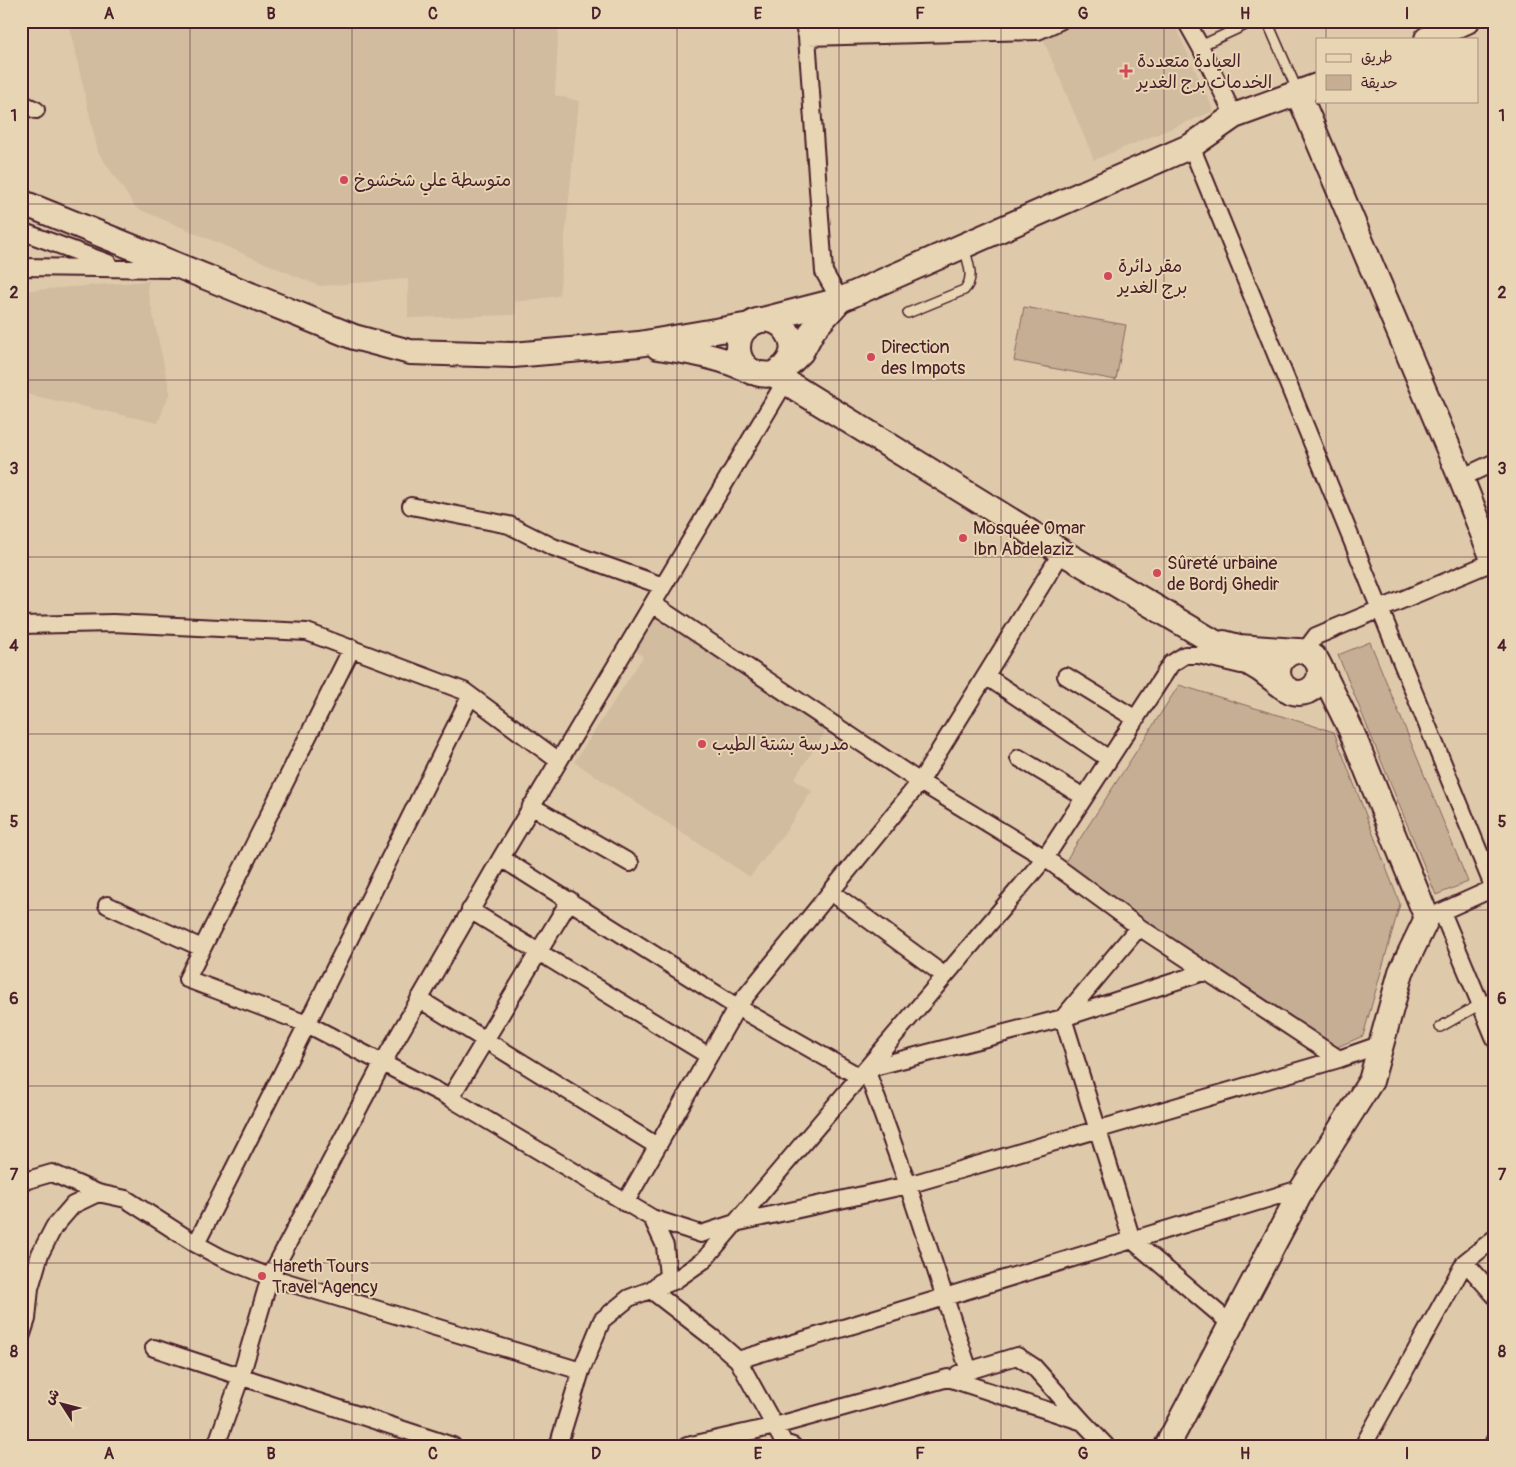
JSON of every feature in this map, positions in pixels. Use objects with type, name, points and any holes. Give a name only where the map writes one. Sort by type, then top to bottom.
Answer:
[{"type":"main road","points":[[1429,38],[1467,21]]},
{"type":"main road","points":[[21,202],[354,337],[410,352],[514,355],[639,344],[754,323],[840,300],[1191,146],[1234,116],[1308,91],[1494,562]]},
{"type":"main road","points":[[774,373],[801,352],[813,330],[840,300]]},
{"type":"main road","points":[[774,373],[793,348],[788,332],[775,322],[754,323],[744,330],[738,345],[741,360],[774,373],[1062,552],[1207,640],[1261,670],[1292,691],[1332,713],[1350,728]]},
{"type":"main road","points":[[639,344],[693,353],[774,373]]},
{"type":"main road","points":[[1207,640],[1239,647],[1307,656],[1320,672],[1316,684],[1306,692],[1292,691],[1278,677],[1278,670],[1284,657],[1307,656]]},
{"type":"main road","points":[[1167,1446],[1302,1188],[1371,1081],[1379,1045],[1400,972],[1434,915],[1350,728],[1307,656]]},
{"type":"street","points":[[803,21],[807,37],[824,272],[840,300]]},
{"type":"street","points":[[807,37],[1038,31],[1060,21]]},
{"type":"street","points":[[1186,21],[1234,116]]},
{"type":"street","points":[[1191,146],[1494,890],[1434,915],[1480,1003],[1495,1039]]},
{"type":"street","points":[[21,231],[117,266]]},
{"type":"street","points":[[21,267],[117,266],[189,269]]},
{"type":"street","points":[[216,1446],[241,1376],[270,1277],[382,1064],[419,999],[500,858],[664,586],[774,373]]},
{"type":"street","points":[[1461,478],[1495,462]]},
{"type":"street","points":[[411,506],[509,525],[553,547],[664,586]]},
{"type":"street","points":[[624,1203],[737,1007],[920,782],[1062,552]]},
{"type":"street","points":[[1307,656],[1316,636],[1494,562]]},
{"type":"street","points":[[653,604],[920,782],[1045,858],[1139,928],[1339,1059]]},
{"type":"street","points":[[21,625],[113,623],[307,632],[464,691],[559,761]]},
{"type":"street","points":[[352,648],[187,979],[307,1025],[450,1098],[652,1218],[701,1234],[735,1223],[908,1185],[1339,1059],[1379,1045]]},
{"type":"street","points":[[558,1446],[581,1371],[602,1320],[629,1298],[674,1281],[704,1260],[1045,858],[1171,664],[1185,655],[1198,655],[1261,670]]},
{"type":"street","points":[[986,676],[1109,759]]},
{"type":"street","points":[[1066,676],[1136,719]]},
{"type":"street","points":[[196,1244],[470,697]]},
{"type":"street","points":[[1019,758],[1084,797]]},
{"type":"street","points":[[532,806],[630,864]]},
{"type":"street","points":[[500,858],[570,900],[737,1007],[863,1073],[908,1185],[969,1371]]},
{"type":"street","points":[[831,892],[945,976]]},
{"type":"street","points":[[450,1098],[570,900]]},
{"type":"street","points":[[107,906],[202,948]]},
{"type":"street","points":[[470,910],[539,950],[709,1056]]},
{"type":"street","points":[[1063,1018],[1139,928]]},
{"type":"street","points":[[863,1073],[1063,1018],[1204,972]]},
{"type":"street","points":[[419,999],[657,1146]]},
{"type":"street","points":[[1063,1018],[1132,1240],[1231,1324]]},
{"type":"street","points":[[21,1182],[52,1173],[98,1193],[126,1199],[196,1244],[222,1258],[270,1277],[581,1371]]},
{"type":"street","points":[[738,1360],[1302,1188]]},
{"type":"street","points":[[21,1337],[27,1319],[30,1288],[40,1254],[54,1227],[73,1206],[98,1193]]},
{"type":"street","points":[[651,1290],[668,1276],[665,1246],[652,1218]]},
{"type":"street","points":[[1363,1446],[1465,1262],[1495,1238]]},
{"type":"street","points":[[1465,1262],[1495,1296]]},
{"type":"street","points":[[651,1290],[738,1360],[774,1426],[787,1445]]},
{"type":"street","points":[[154,1348],[453,1446]]},
{"type":"street","points":[[688,1446],[774,1426],[948,1378],[1017,1356],[1034,1367],[1106,1446]]},
{"type":"street","points":[[948,1378],[1083,1422]]},
{"type":"street","points":[[1492,1446],[1495,1440]]},
{"type":"lane","points":[[1200,46],[1254,21]]},
{"type":"lane","points":[[1267,21],[1308,91]]},
{"type":"lane","points":[[908,313],[964,290],[970,284],[971,277],[964,246]]},
{"type":"lane","points":[[1440,1026],[1495,996]]},
{"type":"shaded area","name":"متوسطة علي شخشوخ","points":[[68,21],[559,21],[555,95],[579,101],[559,296],[515,302],[516,315],[408,318],[408,279],[319,286],[136,208],[98,152]]},
{"type":"shaded area","name":"العيادة متعددة الخدمات برج الغدير","points":[[1104,21],[1173,21],[1214,111],[1094,160],[1040,32]]},
{"type":"shaded area","points":[[149,281],[147,288],[170,392],[158,423],[21,393],[21,291]]},
{"type":"shaded area","name":"مدرسة بشتة الطيب","points":[[655,617],[673,629],[676,625],[830,725],[794,779],[812,791],[786,831],[750,877],[574,762],[643,657],[633,649]]},
{"type":"green space","points":[[1024,307],[1126,325],[1116,380],[1014,361]]},
{"type":"green space","points":[[1370,642],[1468,882],[1436,895],[1338,655]]},
{"type":"green space","points":[[1179,685],[1334,732],[1400,904],[1363,1036],[1337,1047],[1137,921],[1063,865]]},
{"type":"place","name":"العيادة متعددة الخدمات برج الغدير","points":[[1126,71]]},
{"type":"place","name":"متوسطة علي شخشوخ","points":[[344,180]]},
{"type":"place","name":"مقر دائرة برج الغدير","points":[[1108,276]]},
{"type":"place","name":"Direction des Impots","points":[[871,357]]},
{"type":"place","name":"Mosquée Omar Ibn Abdelaziz","points":[[963,538]]},
{"type":"place","name":"Sûreté urbaine de Bordj Ghedir","points":[[1157,573]]},
{"type":"place","name":"مدرسة بشتة الطيب","points":[[702,744]]},
{"type":"place","name":"Hareth Tours Travel Agency","points":[[262,1276]]}]
